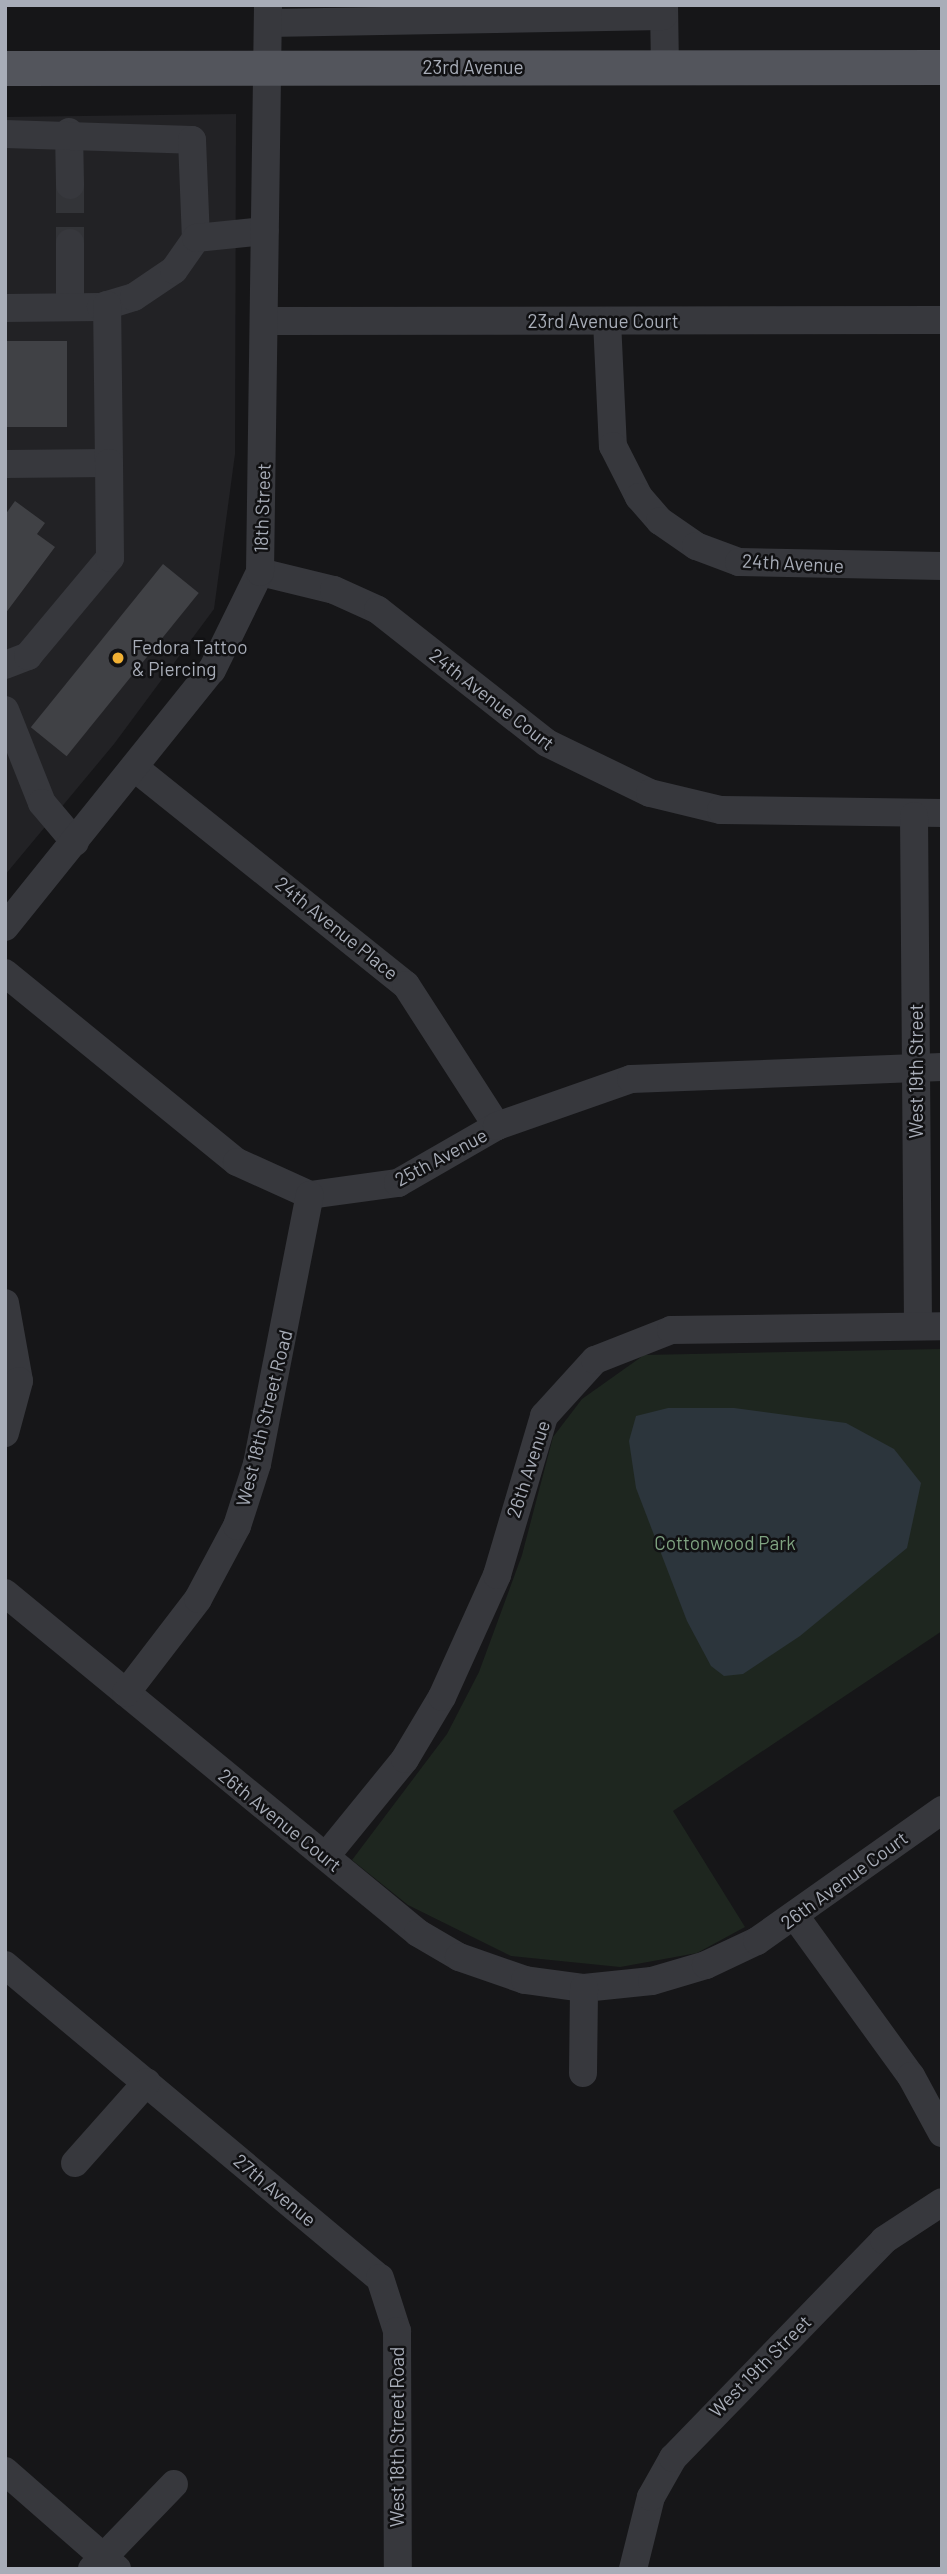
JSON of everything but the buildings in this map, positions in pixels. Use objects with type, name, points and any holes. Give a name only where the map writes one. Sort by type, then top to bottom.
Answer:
[{"type":"main road","name":"23rd Avenue","points":[[5,68],[942,67]]},
{"type":"street","points":[[268,14],[664,11],[665,68]]},
{"type":"street","name":"18th Street","points":[[5,927],[212,670],[260,572],[268,14]]},
{"type":"street","points":[[5,134],[69,132],[192,139],[196,238],[174,270],[134,297],[107,305],[5,308]]},
{"type":"street","points":[[69,132],[70,185]]},
{"type":"street","points":[[196,238],[265,231]]},
{"type":"street","points":[[70,243],[70,307]]},
{"type":"street","points":[[5,665],[28,656],[110,558],[107,305]]},
{"type":"street","name":"23rd Avenue Court","points":[[265,321],[942,320]]},
{"type":"street","name":"24th Avenue","points":[[607,321],[613,446],[623,471],[660,522],[696,546],[739,562],[942,566]]},
{"type":"street","points":[[5,464],[109,463]]},
{"type":"street","name":"24th Avenue Court","points":[[260,572],[334,590],[378,610],[525,728],[629,786],[721,810],[928,814]]},
{"type":"street","points":[[5,710],[42,803],[75,842]]},
{"type":"street","name":"24th Avenue Place","points":[[135,768],[407,985],[498,1126]]},
{"type":"street","name":"West 19th Street","points":[[928,814],[930,1326]]},
{"type":"street","points":[[5,973],[237,1162],[310,1195]]},
{"type":"street","name":"25th Avenue","points":[[310,1195],[398,1183],[498,1126],[563,1098],[657,1075],[929,1069]]},
{"type":"street","name":"West 18th Street Road","points":[[125,1693],[198,1599],[237,1526],[260,1450],[310,1195]]},
{"type":"street","points":[[5,1303],[19,1381],[5,1433]]},
{"type":"street","name":"26th Avenue","points":[[326,1856],[405,1759],[442,1697],[496,1574],[544,1416],[595,1360],[671,1330],[930,1326]]},
{"type":"street","name":"26th Avenue Court","points":[[5,1593],[418,1933],[459,1958],[525,1980],[584,1988],[652,1981],[706,1965],[795,1916],[942,1810]]},
{"type":"street","points":[[795,1916],[911,2077],[942,2133]]},
{"type":"street","name":"27th Avenue","points":[[5,1965],[380,2278],[393,2306]]},
{"type":"street","points":[[583,2073],[584,1988]]},
{"type":"street","points":[[75,2163],[147,2082]]},
{"type":"street","name":"West 19th Street","points":[[633,2569],[651,2497],[673,2458],[884,2240],[942,2202]]},
{"type":"street","name":"West 18th Street Road","points":[[393,2306],[398,2569]]},
{"type":"street","points":[[5,2471],[103,2566],[174,2484]]},
{"type":"shaded area","points":[[236,114],[235,454],[214,609],[114,744],[5,875],[5,117]]},
{"type":"shaded area","points":[[668,1408],[734,1408],[846,1423],[894,1449],[921,1483],[907,1548],[800,1636],[743,1674],[724,1676],[711,1666],[687,1621],[636,1488],[629,1441],[636,1416]]},
{"type":"green space","name":"Cottonwood Park","points":[[942,1349],[942,1631],[673,1811],[745,1927],[697,1953],[620,1967],[511,1956],[408,1905],[352,1860],[447,1734],[479,1672],[522,1555],[553,1437],[582,1399],[644,1355]]},
{"type":"tunnel","points":[[70,185],[70,243]]},
{"type":"place","name":"Fedora Tattoo & Piercing","points":[[118,658]]}]
